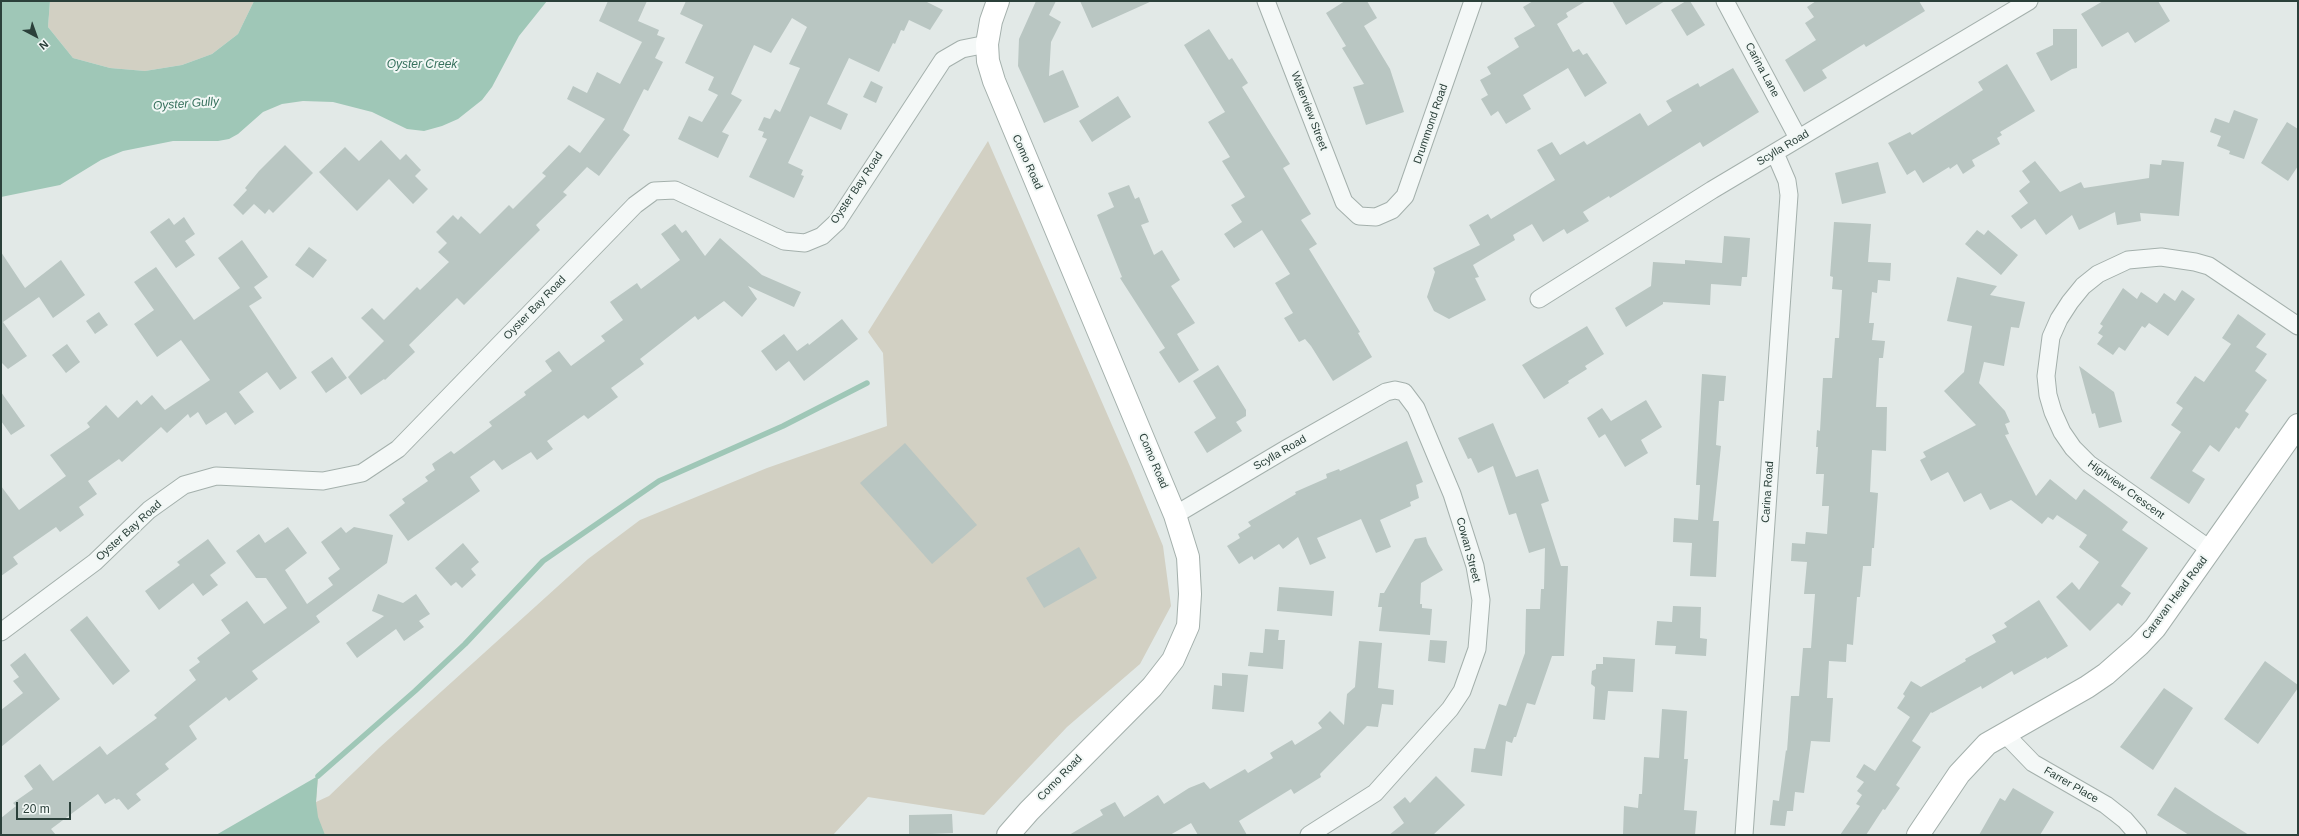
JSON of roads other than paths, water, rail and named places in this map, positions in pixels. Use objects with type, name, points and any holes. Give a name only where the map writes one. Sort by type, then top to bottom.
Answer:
[{"type":"street","points":[[987,44],[991,21],[998,1]]},
{"type":"street","name":"Waterview Street","points":[[1266,1],[1311,113],[1336,184],[1344,202],[1359,216]]},
{"type":"street","name":"Drummond Road","points":[[1359,216],[1376,217],[1392,210],[1405,196],[1472,1]]},
{"type":"street","name":"Carina Lane","points":[[1725,1],[1798,138]]},
{"type":"street","name":"Scylla Road","points":[[1539,299],[1798,138],[2029,1]]},
{"type":"street","name":"Como Road","points":[[987,44],[988,61],[1004,111],[1175,515],[1188,557],[1190,594],[1188,626],[1173,660],[1152,687],[1034,805],[1008,835]]},
{"type":"street","name":"Oyster Bay Road","points":[[1,632],[96,562],[149,510],[184,485],[216,476],[323,481],[362,473],[398,449],[634,206],[654,191],[675,190],[784,241],[805,243],[822,236],[837,222],[943,60],[962,49],[987,44]]},
{"type":"street","name":"Carina Road","points":[[1744,835],[1789,195],[1785,175],[1775,152]]},
{"type":"street","name":"Highview Crescent","points":[[2211,550],[2089,464],[2073,448],[2059,426],[2048,395],[2046,376],[2051,337],[2059,319],[2070,302],[2083,286],[2098,274],[2128,260],[2161,257],[2195,262],[2209,266],[2298,326]]},
{"type":"street","name":"Cowan Street","points":[[1308,835],[1375,793],[1450,709],[1462,692],[1478,643],[1480,593],[1475,566],[1452,494],[1410,399],[1404,392],[1395,390],[1386,392]]},
{"type":"street","name":"Scylla Road","points":[[1175,515],[1386,392]]},
{"type":"street","name":"Caravan Head Road","points":[[1918,835],[1947,792],[1975,755],[1987,744],[2087,687],[2125,659],[2155,628],[2298,425]]},
{"type":"street","name":"Farrer Place","points":[[2005,734],[2034,763],[2106,805],[2125,820],[2138,835]]},
{"type":"water","name":"Oyster Creek","points":[[1,1],[50,1],[48,27],[73,58],[110,68],[145,71],[182,65],[212,54],[238,34],[254,1],[547,1],[519,36],[492,87],[482,100],[458,119],[442,126],[424,131],[407,129],[372,112],[333,102],[303,101],[282,104],[263,112],[238,134],[229,139],[218,141],[173,141],[123,151],[101,160],[60,185],[1,197]]},
{"type":"water","points":[[318,776],[316,802],[318,817],[325,835],[216,835]]},
{"type":"waterway","points":[[318,776],[415,691],[465,644],[543,561],[659,481],[783,426],[867,383]]},
{"type":"water label","name":"Oyster Gully","points":[[186,104]]}]
